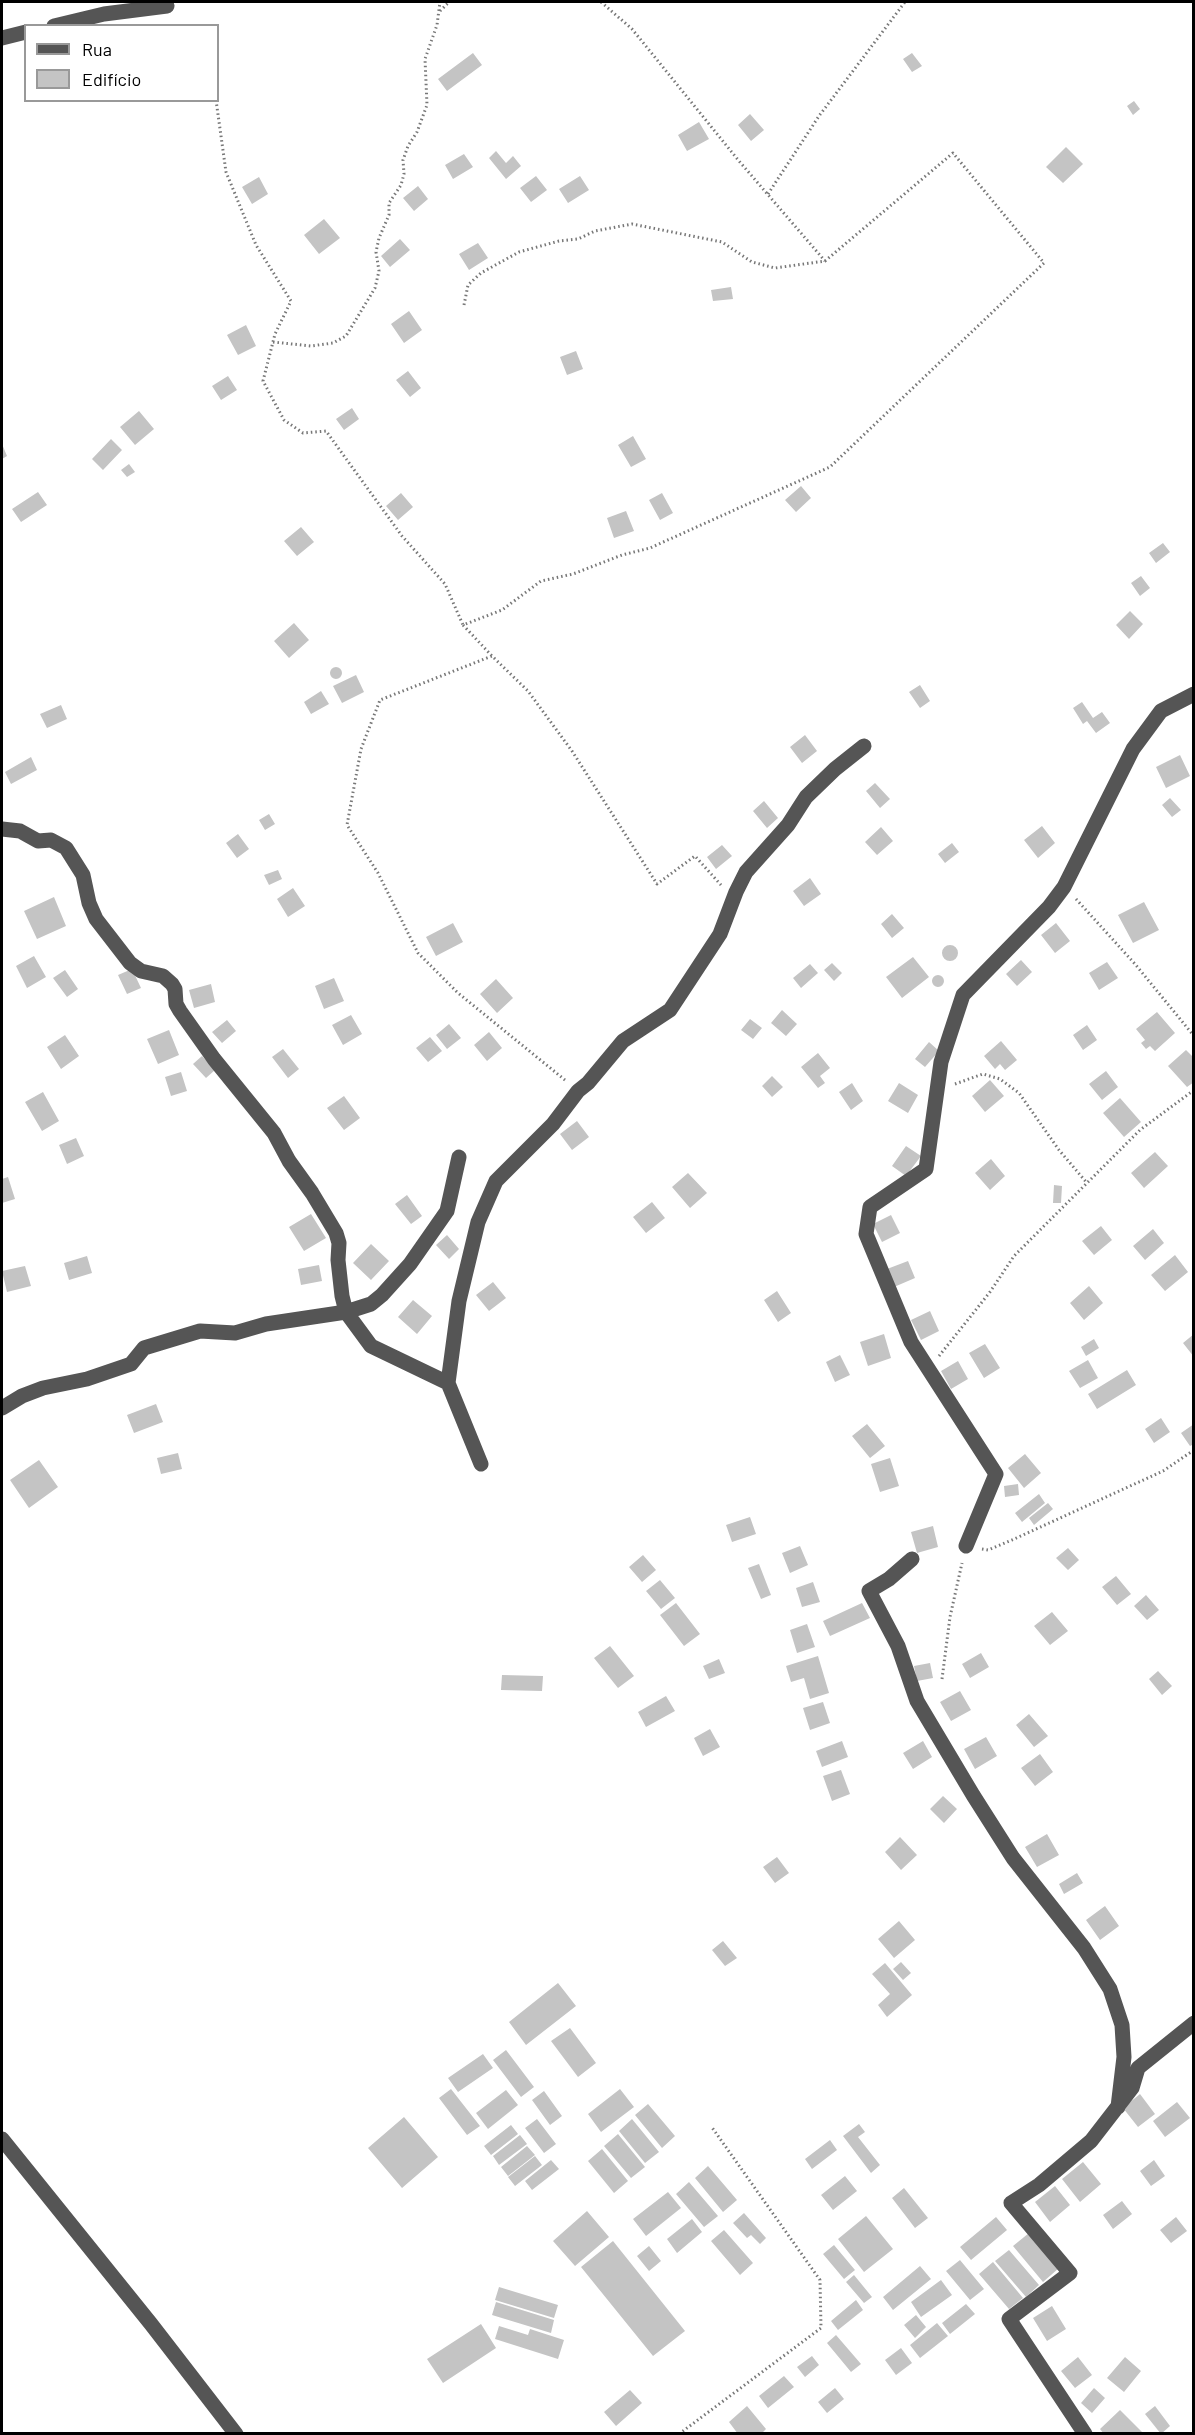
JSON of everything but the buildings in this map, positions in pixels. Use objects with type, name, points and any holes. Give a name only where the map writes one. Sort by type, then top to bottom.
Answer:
[{"type":"street","points":[[62,24],[104,14],[167,6],[163,2]]},
{"type":"street","points":[[2,38],[24,32]]},
{"type":"street","points":[[966,1546],[996,1474],[912,1342],[866,1234],[870,1207],[926,1169],[941,1062],[963,995],[1049,907],[1064,887],[1133,749],[1161,711],[1194,694]]},
{"type":"street","points":[[481,1464],[448,1383],[459,1301],[478,1222],[496,1181],[553,1124],[578,1091],[588,1083],[623,1041],[670,1010],[720,934],[746,872],[788,825],[806,797],[835,769],[864,746]]},
{"type":"street","points":[[2,829],[20,831],[38,841],[51,840],[66,848],[83,875],[89,903],[96,919],[130,963],[141,971],[163,976],[172,984],[176,1004],[180,1011],[214,1059],[274,1133],[289,1161],[312,1193],[336,1233],[339,1243],[338,1260],[346,1312],[371,1346],[448,1383]]},
{"type":"street","points":[[2,1408],[22,1396],[43,1388],[87,1379],[131,1364],[144,1348],[200,1331],[235,1334],[266,1324],[346,1312],[371,1304],[410,1264],[447,1211],[459,1157]]},
{"type":"street","points":[[912,1559],[889,1579],[869,1591],[898,1646],[917,1701],[973,1795],[1013,1858],[1084,1948],[1110,1989],[1122,2025],[1124,2057],[1118,2107]]},
{"type":"street","points":[[1085,2433],[1009,2319],[1070,2273],[1011,2203],[1039,2185],[1091,2141],[1132,2088],[1138,2068],[1194,2023]]},
{"type":"street","points":[[2,2139],[236,2433]]},
{"type":"path","points":[[273,342],[311,346],[333,343],[346,336],[375,288],[379,271],[376,252],[379,238],[389,215],[389,203],[401,186],[404,174],[403,160],[408,146],[417,132],[427,105],[425,59],[440,10],[440,2]]},
{"type":"path","points":[[440,10],[449,2]]},
{"type":"path","points":[[601,2],[632,30],[825,261]]},
{"type":"path","points":[[768,194],[819,116],[905,2]]},
{"type":"path","points":[[216,102],[226,172],[256,244],[291,301],[273,342],[263,381],[284,420],[303,433],[326,431],[402,536],[445,584],[463,625],[528,691],[572,751],[657,884],[695,856],[732,901]]},
{"type":"path","points":[[463,625],[502,609],[541,581],[573,574],[622,555],[650,548],[830,467],[1044,262],[953,153],[825,261],[775,268],[752,262],[722,242],[632,224],[595,231],[578,239],[559,241],[519,252],[481,273],[468,285],[464,305]]},
{"type":"path","points":[[492,656],[380,700],[361,749],[347,825],[378,873],[418,953],[458,993],[493,1019],[578,1091]]},
{"type":"path","points":[[1064,887],[1135,964],[1194,1036]]},
{"type":"path","points":[[937,1091],[983,1074],[1000,1078],[1018,1093],[1059,1150],[1087,1183]]},
{"type":"path","points":[[929,1369],[990,1292],[1014,1256],[1140,1130],[1194,1090]]},
{"type":"path","points":[[942,1679],[950,1617],[966,1546],[988,1550],[1163,1471],[1194,1450]]},
{"type":"path","points":[[679,2433],[821,2328],[820,2280],[711,2126]]}]
